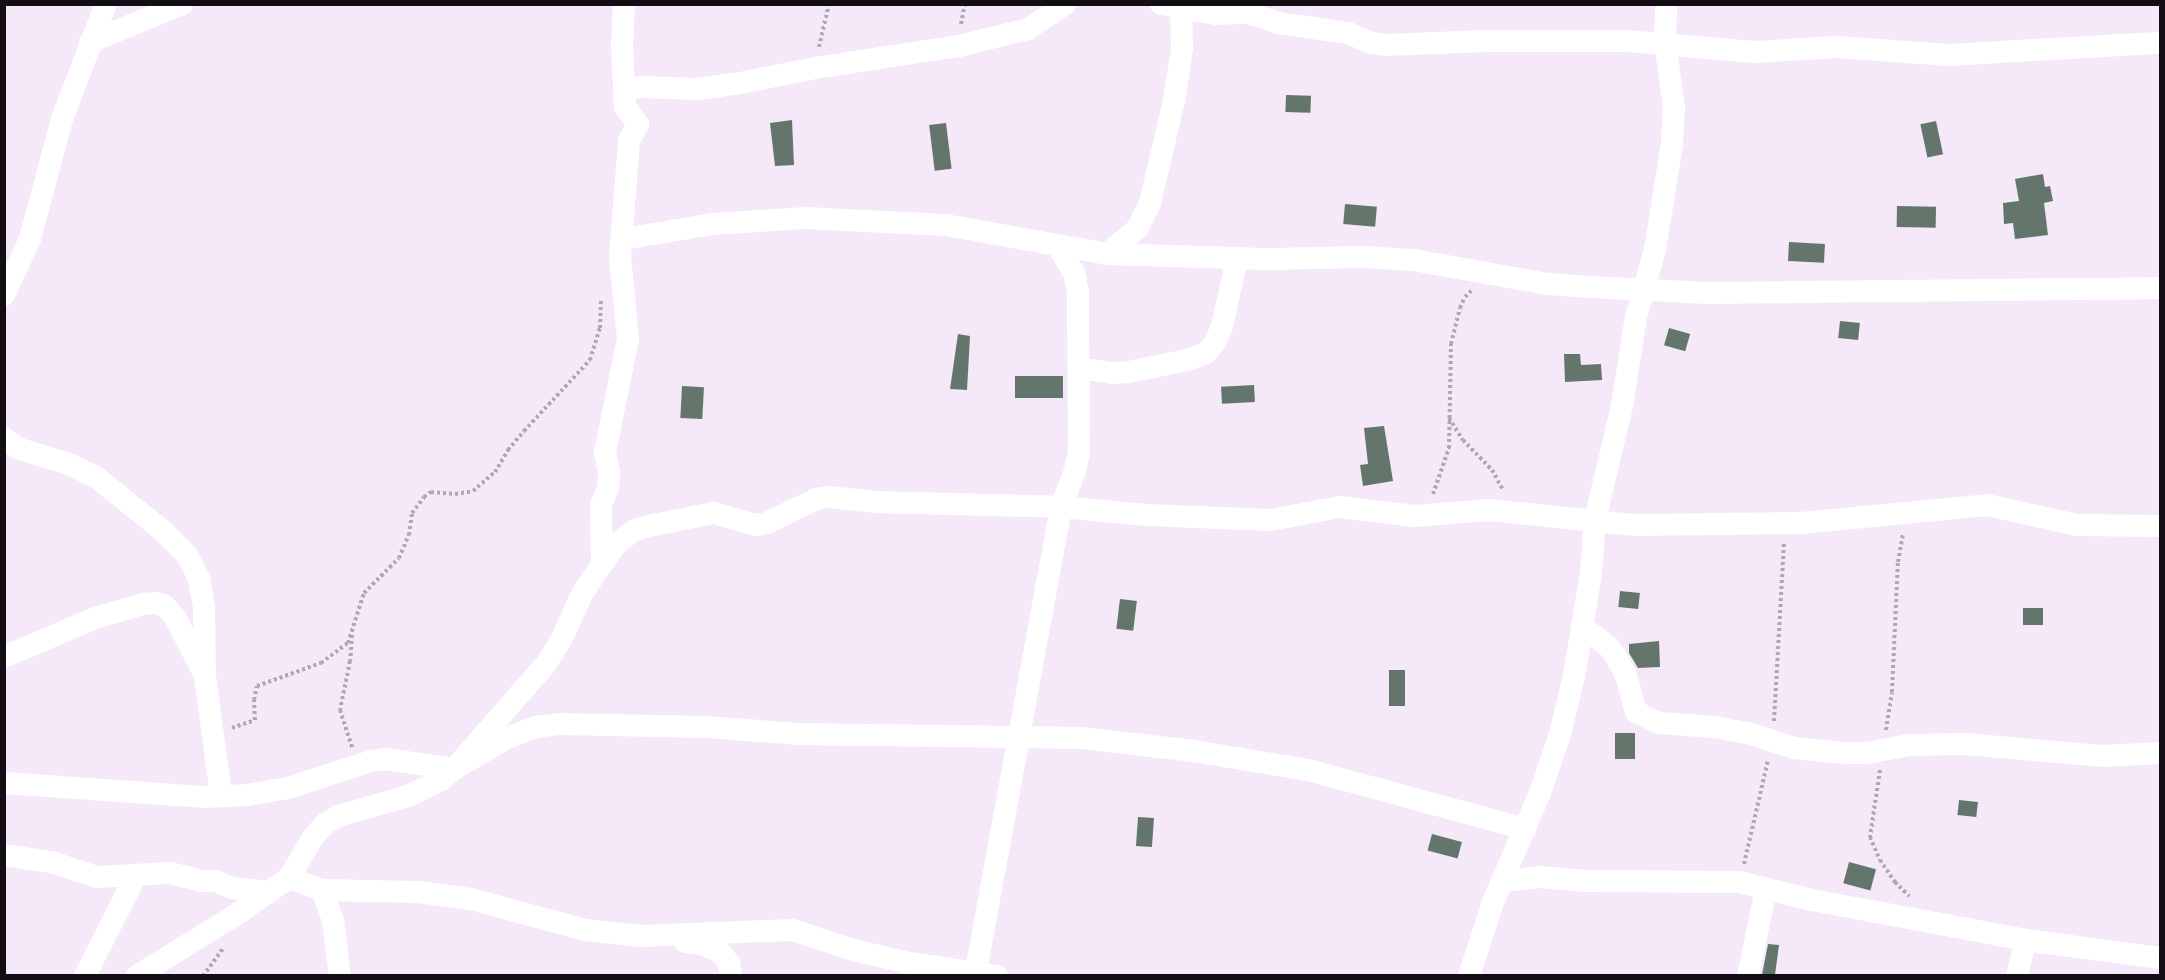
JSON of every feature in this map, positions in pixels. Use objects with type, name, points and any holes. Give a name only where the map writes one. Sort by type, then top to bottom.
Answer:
[{"type":"street","points":[[4,295],[30,239],[62,119],[106,4]]},
{"type":"street","points":[[90,42],[182,4]]},
{"type":"street","points":[[602,565],[601,505],[608,488],[609,473],[605,452],[628,339],[620,256],[629,141],[638,123],[625,107],[622,46],[624,4]]},
{"type":"street","points":[[625,90],[642,87],[698,89],[959,46],[1028,29],[1065,4]]},
{"type":"street","points":[[1469,975],[1484,926],[1525,829],[1560,734],[1582,626],[1591,573],[1595,520],[1622,406],[1636,317],[1655,250],[1672,144],[1674,107],[1665,42],[1666,4]]},
{"type":"street","points":[[1107,254],[1137,229],[1150,204],[1182,49],[1174,5],[1215,14],[1248,13],[1278,23],[1348,33],[1371,43],[1385,45],[1529,40],[1665,42],[1755,52],[1837,46],[1949,55],[2160,43]]},
{"type":"street","points":[[622,239],[713,224],[806,218],[946,225],[997,232],[1107,254],[1237,259],[1364,257],[1413,260],[1548,284],[1707,293],[2160,288]]},
{"type":"street","points":[[642,936],[793,930],[853,950],[982,975],[1017,738],[1036,654],[1061,507],[1076,470],[1078,453],[1080,368],[1078,293],[1074,273],[1058,246]]},
{"type":"street","points":[[1080,368],[1112,373],[1129,372],[1187,360],[1206,353],[1215,343],[1222,326],[1237,259]]},
{"type":"street","points":[[4,438],[16,448],[96,477],[162,530],[187,555],[199,579],[204,607],[205,676],[221,796]]},
{"type":"street","points":[[137,975],[270,892],[288,878],[313,837],[326,823],[338,816],[408,796],[441,780],[454,769],[546,664],[561,640],[583,592],[616,544],[633,531],[644,527],[714,513],[756,525],[774,520],[823,497],[876,502],[1061,507],[1146,515],[1271,520],[1340,507],[1391,514],[1489,510],[1635,525],[1785,524],[1987,505],[2077,525],[2160,526]]},
{"type":"street","points":[[4,657],[98,618],[143,604],[156,603],[165,606],[175,617],[205,676]]},
{"type":"street","points":[[1582,626],[1609,647],[1626,675],[1634,707],[1648,719],[1659,723],[1715,727],[1794,748],[1845,753],[1883,751],[1909,746],[1965,744],[2103,756],[2160,753]]},
{"type":"street","points":[[4,783],[156,795],[221,796],[288,788],[385,759],[454,769],[507,738],[536,727],[559,723],[707,727],[797,734],[1082,738],[1194,751],[1308,770],[1525,829]]},
{"type":"street","points":[[4,855],[51,862],[97,878],[170,873],[201,881],[215,881],[232,888],[270,892]]},
{"type":"street","points":[[85,975],[136,875]]},
{"type":"street","points":[[1503,881],[1540,877],[1587,881],[1739,882],[1766,890],[2025,940],[2160,958]]},
{"type":"street","points":[[288,878],[322,890],[418,892],[471,899],[585,930],[702,944],[720,952],[729,963],[731,975]]},
{"type":"street","points":[[322,890],[333,921],[340,975]]},
{"type":"street","points":[[1748,975],[1766,890]]},
{"type":"street","points":[[2017,975],[2025,940]]},
{"type":"path","points":[[815,68],[829,4]]},
{"type":"path","points":[[1426,514],[1447,456],[1451,345],[1460,308],[1465,297],[1490,274]]},
{"type":"path","points":[[214,734],[255,720],[254,700],[257,686],[321,663],[348,643],[364,593],[399,558],[409,535],[412,513],[424,496],[431,492],[454,494],[472,490],[486,481],[524,430],[590,360],[600,328],[601,291]]},
{"type":"path","points":[[1448,417],[1463,440],[1492,470],[1513,513]]},
{"type":"path","points":[[1912,511],[1901,538],[1892,693],[1870,837],[1880,860],[1895,882],[1912,899]]},
{"type":"path","points":[[1739,882],[1773,742],[1785,524]]},
{"type":"path","points":[[352,632],[350,661],[340,710],[358,766]]},
{"type":"building","points":[[1286,95],[1311,96],[1310,113],[1285,112]]},
{"type":"building","points":[[792,120],[794,165],[775,166],[770,123]]},
{"type":"building","points":[[1936,121],[1943,154],[1927,158],[1920,124]]},
{"type":"building","points":[[946,123],[952,169],[935,171],[929,125]]},
{"type":"building","points":[[2043,174],[2045,187],[2050,186],[2053,201],[2044,203],[2048,235],[2015,239],[2013,223],[2004,224],[2003,203],[2019,201],[2015,179]]},
{"type":"building","points":[[1345,204],[1377,207],[1375,227],[1343,224]]},
{"type":"building","points":[[1897,206],[1936,207],[1936,228],[1897,227]]},
{"type":"building","points":[[1789,242],[1825,244],[1824,263],[1788,261]]},
{"type":"building","points":[[1840,321],[1860,323],[1858,340],[1838,338]]},
{"type":"building","points":[[1669,328],[1690,334],[1685,351],[1664,345]]},
{"type":"building","points":[[958,334],[970,336],[967,390],[950,389]]},
{"type":"building","points":[[1564,354],[1580,354],[1581,365],[1601,364],[1602,380],[1565,382]]},
{"type":"building","points":[[1015,376],[1063,376],[1063,398],[1015,398]]},
{"type":"building","points":[[1254,385],[1255,402],[1222,404],[1221,387]]},
{"type":"building","points":[[682,386],[704,387],[702,419],[680,418]]},
{"type":"building","points":[[1384,426],[1393,481],[1363,486],[1360,465],[1368,464],[1364,428]]},
{"type":"building","points":[[1620,591],[1640,593],[1638,609],[1618,607]]},
{"type":"building","points":[[1120,599],[1137,601],[1133,631],[1116,629]]},
{"type":"building","points":[[2023,608],[2043,608],[2043,625],[2023,625]]},
{"type":"building","points":[[1659,641],[1660,667],[1638,668],[1629,653],[1629,644]]},
{"type":"building","points":[[1389,670],[1405,670],[1405,706],[1389,706]]},
{"type":"building","points":[[1615,733],[1635,733],[1635,759],[1615,759]]},
{"type":"building","points":[[1959,800],[1978,802],[1976,817],[1957,815]]},
{"type":"building","points":[[1138,817],[1154,818],[1152,847],[1136,846]]},
{"type":"building","points":[[1432,834],[1462,842],[1458,858],[1428,850]]},
{"type":"building","points":[[1849,862],[1876,869],[1870,890],[1843,883]]},
{"type":"building","points":[[1768,944],[1779,945],[1775,975],[1762,975]]}]
